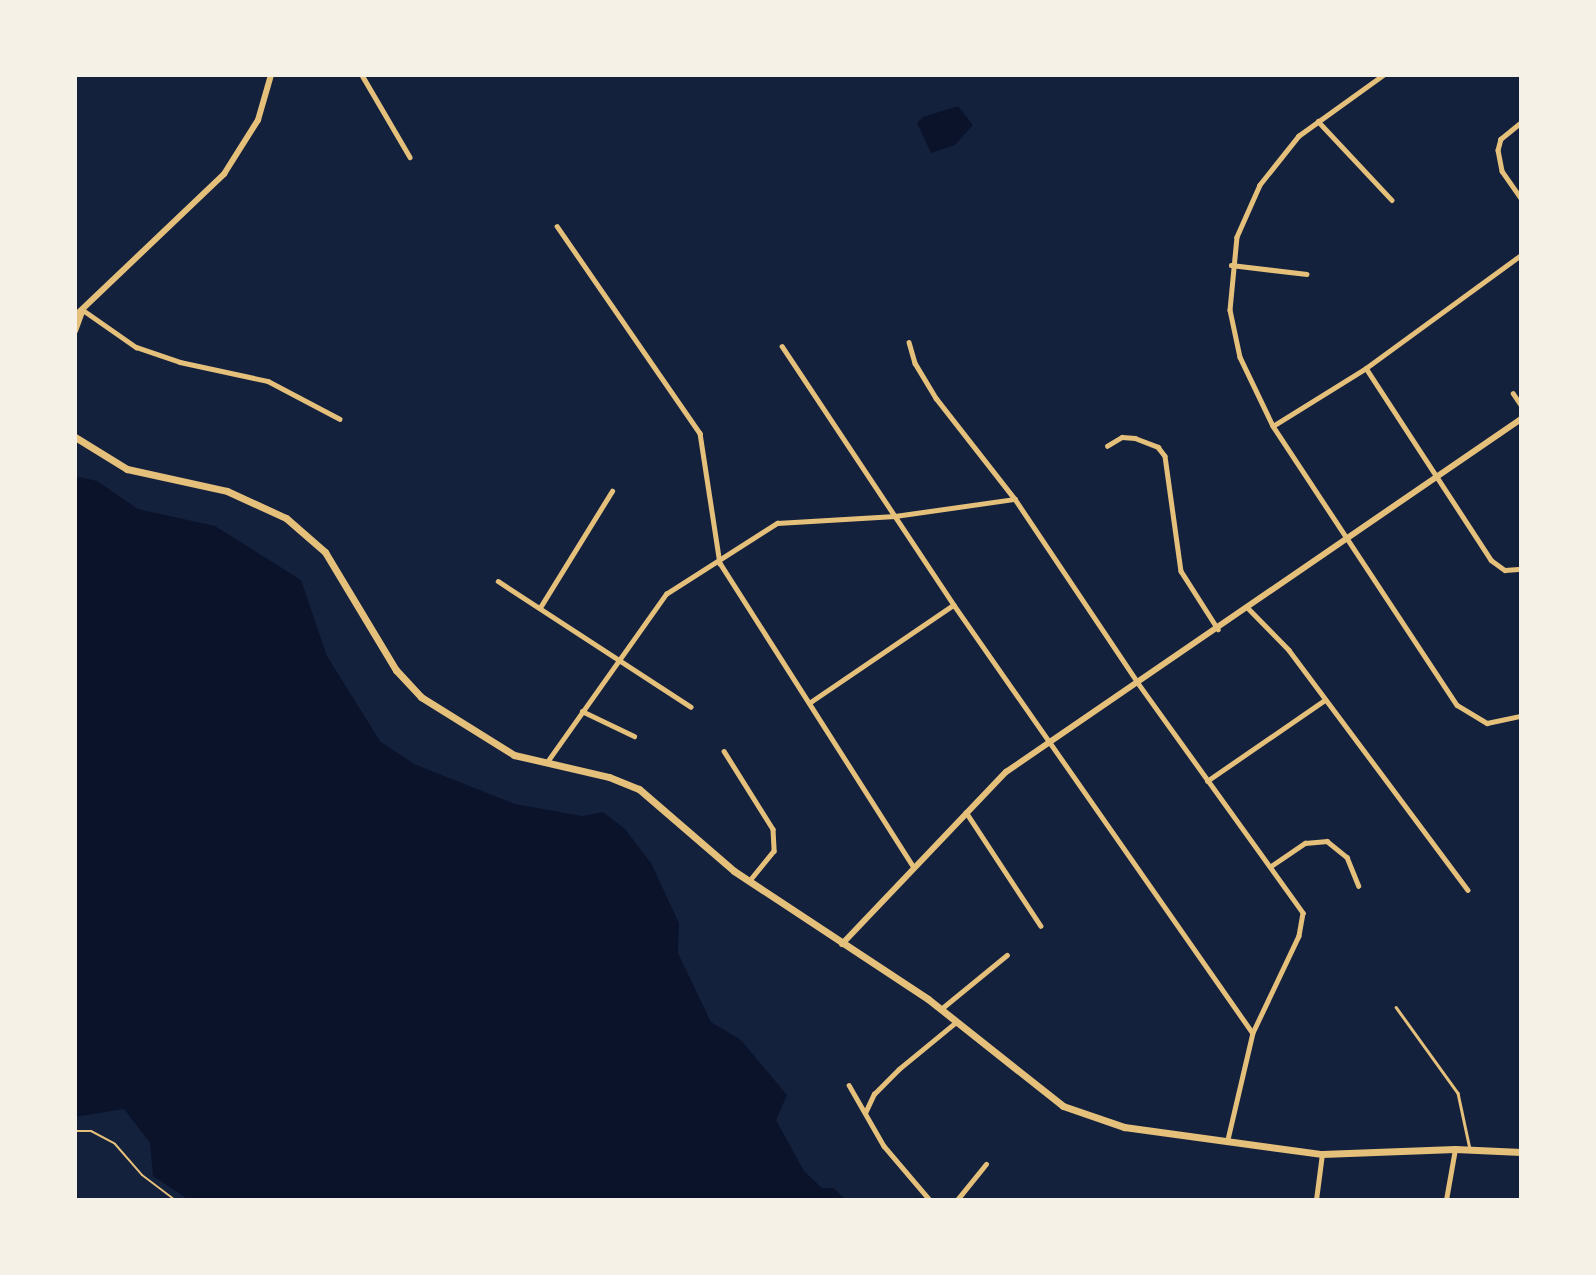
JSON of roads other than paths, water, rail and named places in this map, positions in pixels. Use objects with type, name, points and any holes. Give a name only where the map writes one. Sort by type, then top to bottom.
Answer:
[{"type":"main road","points":[[75,437],[127,469],[227,491],[286,518],[325,552],[413,691],[505,750],[608,777],[639,789],[749,881],[941,1009],[1037,1088],[1076,1112],[1124,1127],[1322,1154],[1455,1149],[1521,1152]]},
{"type":"street","points":[[75,316],[114,274],[224,174],[258,120],[271,75]]},
{"type":"street","points":[[362,75],[410,157]]},
{"type":"street","points":[[1384,75],[1318,121],[1277,160],[1260,185],[1237,237],[1231,265],[1230,310],[1240,357],[1273,426],[1348,535],[1457,705],[1487,723],[1521,716]]},
{"type":"street","points":[[1318,121],[1392,201]]},
{"type":"street","points":[[1521,123],[1501,139],[1499,150],[1499,163],[1521,198]]},
{"type":"street","points":[[557,226],[700,432],[720,563],[913,866]]},
{"type":"street","points":[[1273,426],[1366,368],[1521,255]]},
{"type":"street","points":[[1231,265],[1306,274]]},
{"type":"street","points":[[75,331],[83,310]]},
{"type":"street","points":[[83,310],[136,347],[180,362],[268,381],[340,419]]},
{"type":"street","points":[[909,342],[915,363],[936,398],[1015,499],[1138,683],[1301,907],[1304,920],[1252,1032],[1228,1140]]},
{"type":"street","points":[[782,346],[954,605],[1252,1032]]},
{"type":"street","points":[[1366,368],[1491,561],[1505,570],[1521,569]]},
{"type":"street","points":[[1513,393],[1521,405]]},
{"type":"street","points":[[842,944],[913,866],[1006,772],[1049,740],[1249,609],[1348,535],[1521,419]]},
{"type":"street","points":[[1107,446],[1122,437],[1135,438],[1165,456],[1181,571],[1218,630]]},
{"type":"street","points":[[541,606],[612,491]]},
{"type":"street","points":[[547,763],[666,594],[720,563],[777,523],[895,516],[1015,499]]},
{"type":"street","points":[[498,581],[621,657],[691,707]]},
{"type":"street","points":[[809,703],[954,605]]},
{"type":"street","points":[[1249,609],[1289,650],[1468,890]]},
{"type":"street","points":[[1208,781],[1325,700]]},
{"type":"street","points":[[582,711],[634,736]]},
{"type":"street","points":[[724,751],[774,829],[774,851],[749,881]]},
{"type":"street","points":[[966,811],[1041,926]]},
{"type":"street","points":[[1271,866],[1305,843],[1327,841],[1347,857],[1359,886]]},
{"type":"street","points":[[941,1009],[1007,955]]},
{"type":"street","points":[[865,1114],[874,1094],[957,1021]]},
{"type":"street","points":[[849,1085],[884,1146],[930,1200]]},
{"type":"street","points":[[1446,1200],[1455,1149]]},
{"type":"street","points":[[1316,1200],[1322,1154]]},
{"type":"street","points":[[957,1200],[986,1164]]},
{"type":"lane","points":[[1396,1007],[1458,1093],[1470,1149]]},
{"type":"water","points":[[958,106],[973,125],[955,145],[931,153],[917,123],[923,117]]},
{"type":"water","points":[[75,476],[97,481],[138,509],[215,526],[301,580],[327,656],[380,741],[414,764],[515,804],[582,816],[603,812],[625,829],[651,863],[679,923],[678,953],[711,1022],[741,1040],[787,1095],[776,1120],[804,1171],[822,1188],[834,1188],[846,1200],[189,1200],[153,1176],[150,1143],[124,1109],[75,1117]]},
{"type":"waterway","points":[[1059,75],[1098,75]]}]
